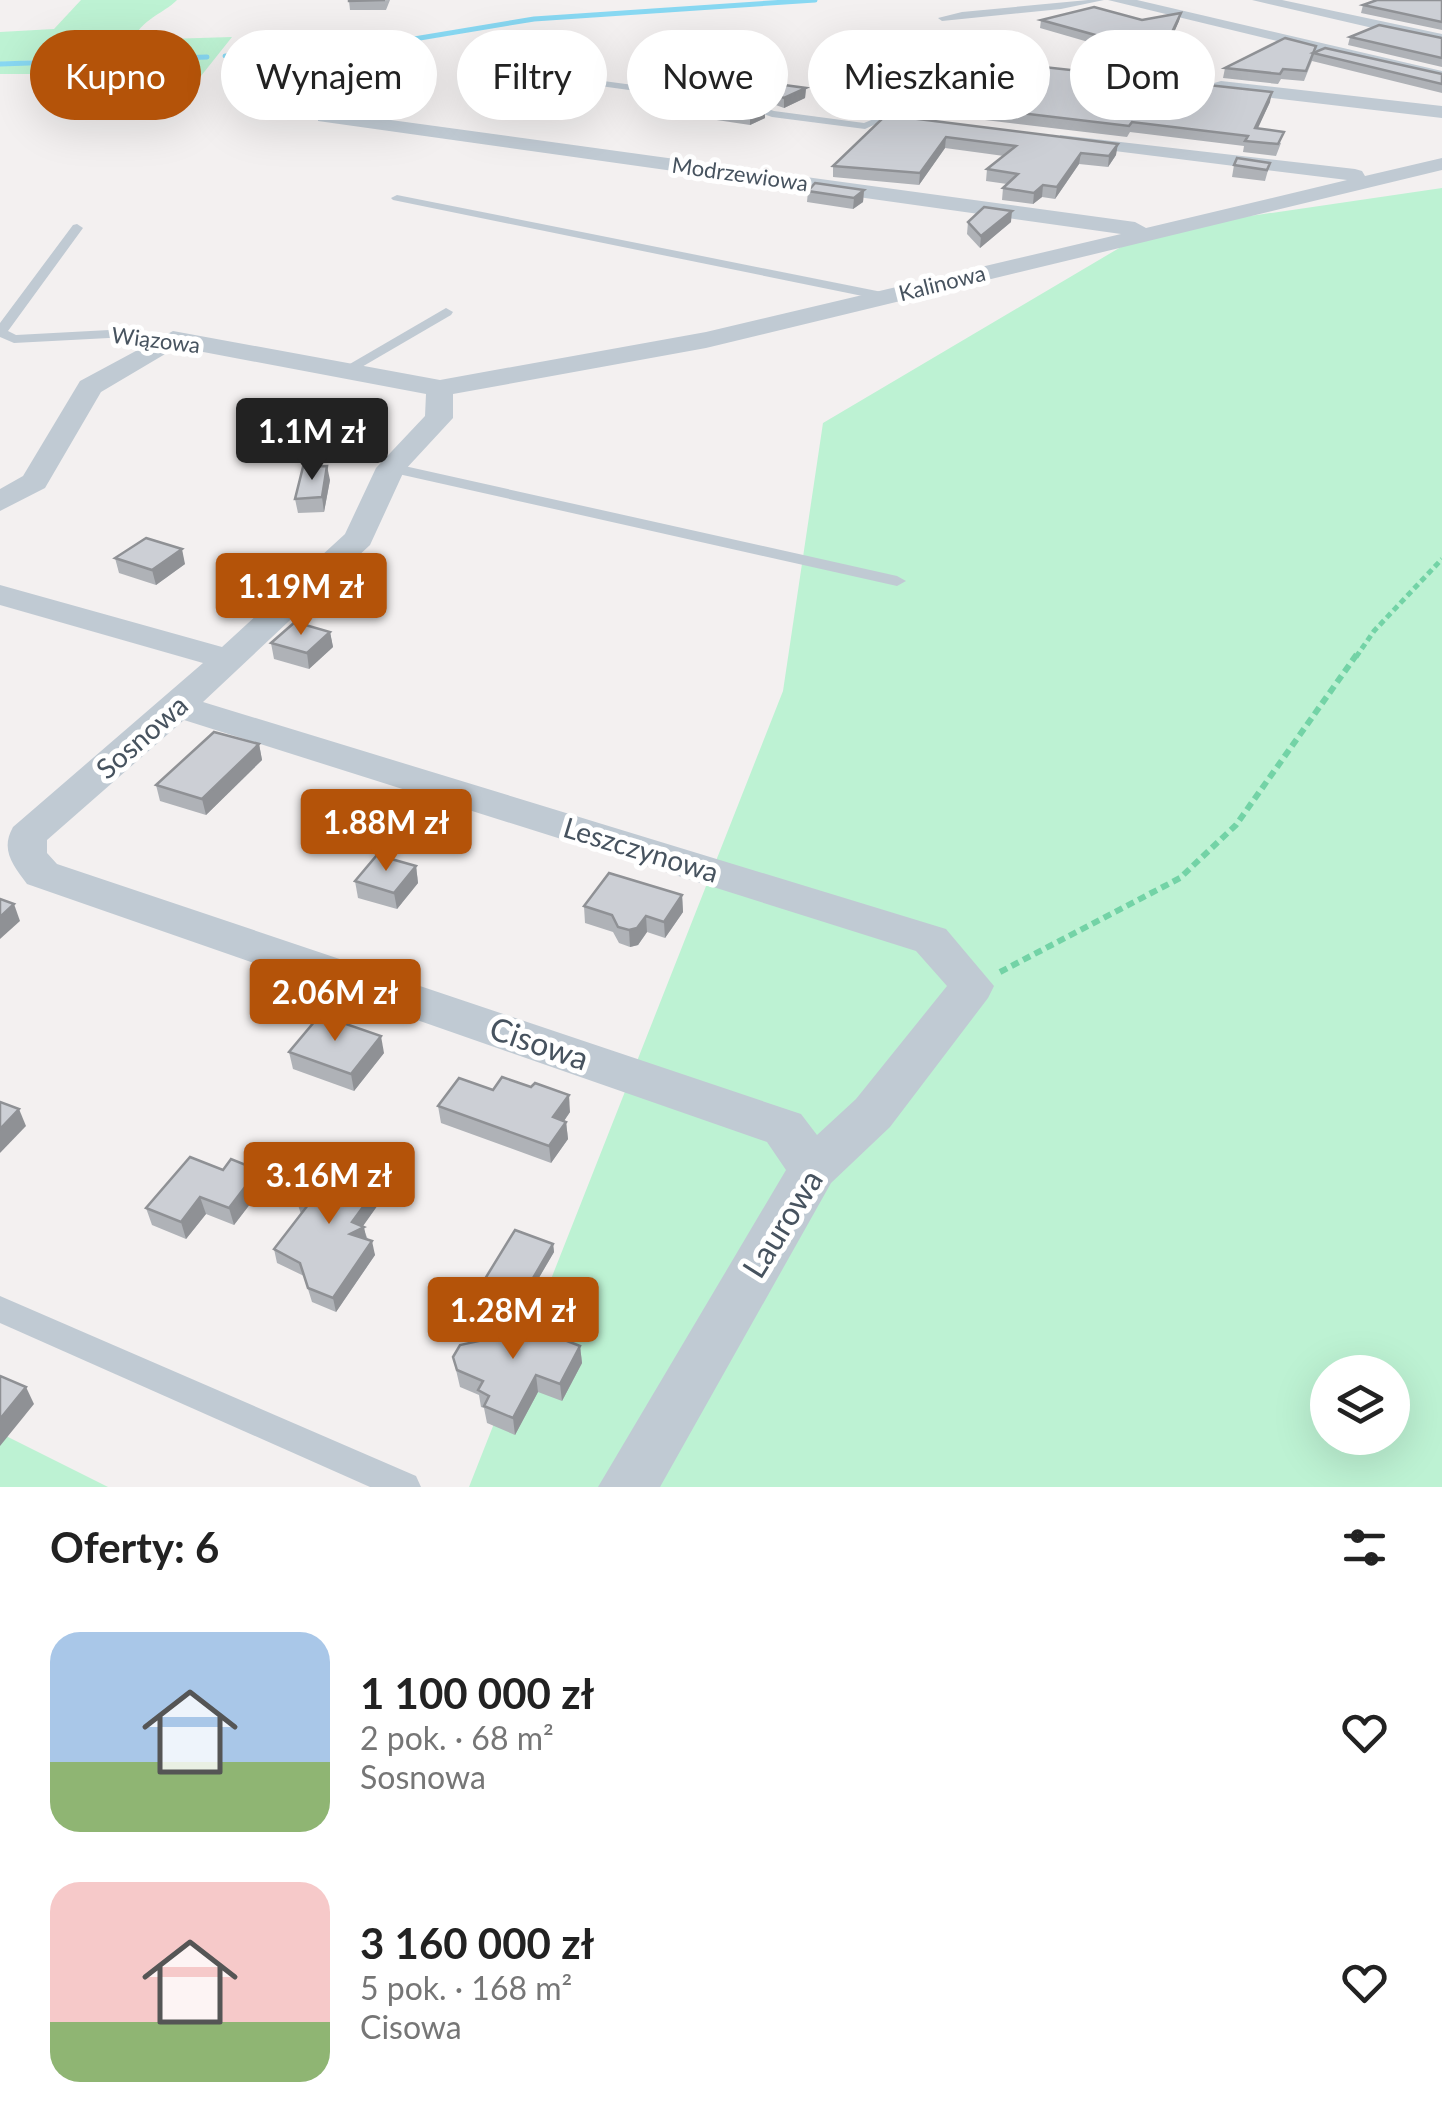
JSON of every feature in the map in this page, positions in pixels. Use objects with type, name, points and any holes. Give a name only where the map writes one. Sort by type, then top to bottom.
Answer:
[{"type":"street","points":[[1116,0],[1442,76]]},
{"type":"street","points":[[1260,0],[1442,39]]},
{"type":"street","points":[[1215,86],[1442,112]]},
{"type":"street","name":"Modrzewiowa","points":[[347,120],[1154,232]]},
{"type":"street","points":[[910,120],[926,122]]},
{"type":"street","points":[[1044,136],[1380,178]]},
{"type":"street","name":"Kalinowa","points":[[440,388],[706,340],[1442,164]]},
{"type":"street","points":[[0,502],[34,482],[90,387],[173,338]]},
{"type":"street","name":"Wiązowa","points":[[173,338],[440,388]]},
{"type":"street","name":"Sosnowa","points":[[27,855],[27,836],[178,706],[359,538],[391,468],[439,418],[440,388]]},
{"type":"street","points":[[0,595],[227,659]]},
{"type":"street","name":"Leszczynowa","points":[[178,706],[931,940],[972,986]]},
{"type":"street","name":"Cisowa","points":[[27,855],[42,874],[784,1128],[813,1169]]},
{"type":"street","name":"Laurowa","points":[[628,1487],[813,1169],[873,1113],[972,986]]},
{"type":"lane","points":[[942,18],[996,10],[1066,8],[1100,0]]},
{"type":"lane","points":[[818,120],[865,126],[879,120]]},
{"type":"lane","points":[[398,198],[886,297]]},
{"type":"lane","name":"Wiązowa","points":[[77,228],[0,332],[14,339],[128,332],[173,338]]},
{"type":"lane","points":[[343,372],[446,312]]},
{"type":"lane","points":[[391,468],[897,581]]},
{"type":"lane","points":[[0,1309],[405,1487]]},
{"type":"path","points":[[972,986],[1180,878],[1236,825],[1374,631],[1442,559]]},
{"type":"green space","points":[[81,0],[177,0],[140,30],[36,30],[54,29]]},
{"type":"green space","points":[[30,30],[30,61],[0,62],[0,32]]},
{"type":"green space","points":[[221,37],[221,51],[201,76],[201,56],[209,56],[201,56],[201,38]]},
{"type":"green space","points":[[30,63],[30,74],[0,74],[0,64]]},
{"type":"green space","points":[[1442,188],[1442,1487],[469,1487],[783,691],[823,423],[1148,231]]},
{"type":"green space","points":[[0,1433],[108,1487],[0,1487]]},
{"type":"building","points":[[1377,0],[1442,0],[1442,22],[1363,5]]},
{"type":"building","points":[[1094,7],[1142,20],[1181,13],[1173,30],[1077,30],[1041,20]]},
{"type":"building","points":[[1379,25],[1442,38],[1442,58],[1350,37]]},
{"type":"building","points":[[1285,38],[1316,46],[1306,71],[1283,69],[1280,74],[1225,68]]},
{"type":"building","points":[[1325,48],[1442,74],[1442,84],[1313,53]]},
{"type":"building","points":[[1050,68],[1070,70],[1070,119],[1050,117]]},
{"type":"building","points":[[788,86],[806,88],[788,96]]},
{"type":"building","points":[[1215,86],[1272,92],[1255,128],[1284,132],[1278,144],[1245,141],[1248,136],[1132,122],[1129,126],[1079,120],[1215,120]]},
{"type":"building","points":[[881,120],[926,120],[1118,144],[1109,156],[1081,153],[1057,187],[1043,185],[1034,193],[1003,188],[1018,174],[987,169],[1016,146],[946,137],[920,173],[833,166]]},
{"type":"building","points":[[1237,158],[1270,163],[1267,170],[1234,165]]},
{"type":"building","points":[[815,183],[864,190],[854,198],[808,191]]},
{"type":"building","points":[[984,207],[1012,211],[981,236],[968,222]]},
{"type":"building","points":[[327,466],[322,497],[295,499],[303,467]]},
{"type":"building","points":[[146,538],[182,549],[152,570],[115,558]]},
{"type":"building","points":[[295,622],[330,632],[307,653],[271,643]]},
{"type":"building","points":[[214,732],[259,744],[202,799],[156,785]]},
{"type":"building","points":[[377,855],[416,866],[394,893],[355,881]]},
{"type":"building","points":[[609,873],[682,895],[664,922],[646,916],[637,928],[618,927],[612,915],[584,906]]},
{"type":"building","points":[[0,899],[14,904],[0,917]]},
{"type":"building","points":[[320,1015],[381,1036],[351,1074],[289,1052]]},
{"type":"building","points":[[502,1077],[569,1095],[553,1117],[566,1122],[549,1146],[438,1106],[459,1078],[493,1090]]},
{"type":"building","points":[[0,1102],[19,1109],[0,1129]]},
{"type":"building","points":[[190,1157],[223,1170],[231,1159],[258,1170],[229,1208],[200,1197],[181,1222],[146,1208]]},
{"type":"building","points":[[327,1160],[382,1181],[352,1222],[364,1227],[350,1234],[372,1241],[333,1298],[308,1288],[300,1263],[274,1249],[308,1205],[296,1199]]},
{"type":"building","points":[[515,1230],[553,1244],[519,1302],[480,1287]]},
{"type":"building","points":[[495,1313],[580,1346],[560,1384],[536,1375],[513,1418],[484,1406],[489,1396],[478,1390],[483,1381],[457,1370],[453,1357],[460,1345],[479,1341]]},
{"type":"building","points":[[0,1376],[26,1387],[0,1419]]},
{"type":"waterway","points":[[437,35],[534,19],[815,0]]},
{"type":"waterway","points":[[0,64],[207,57]]}]
